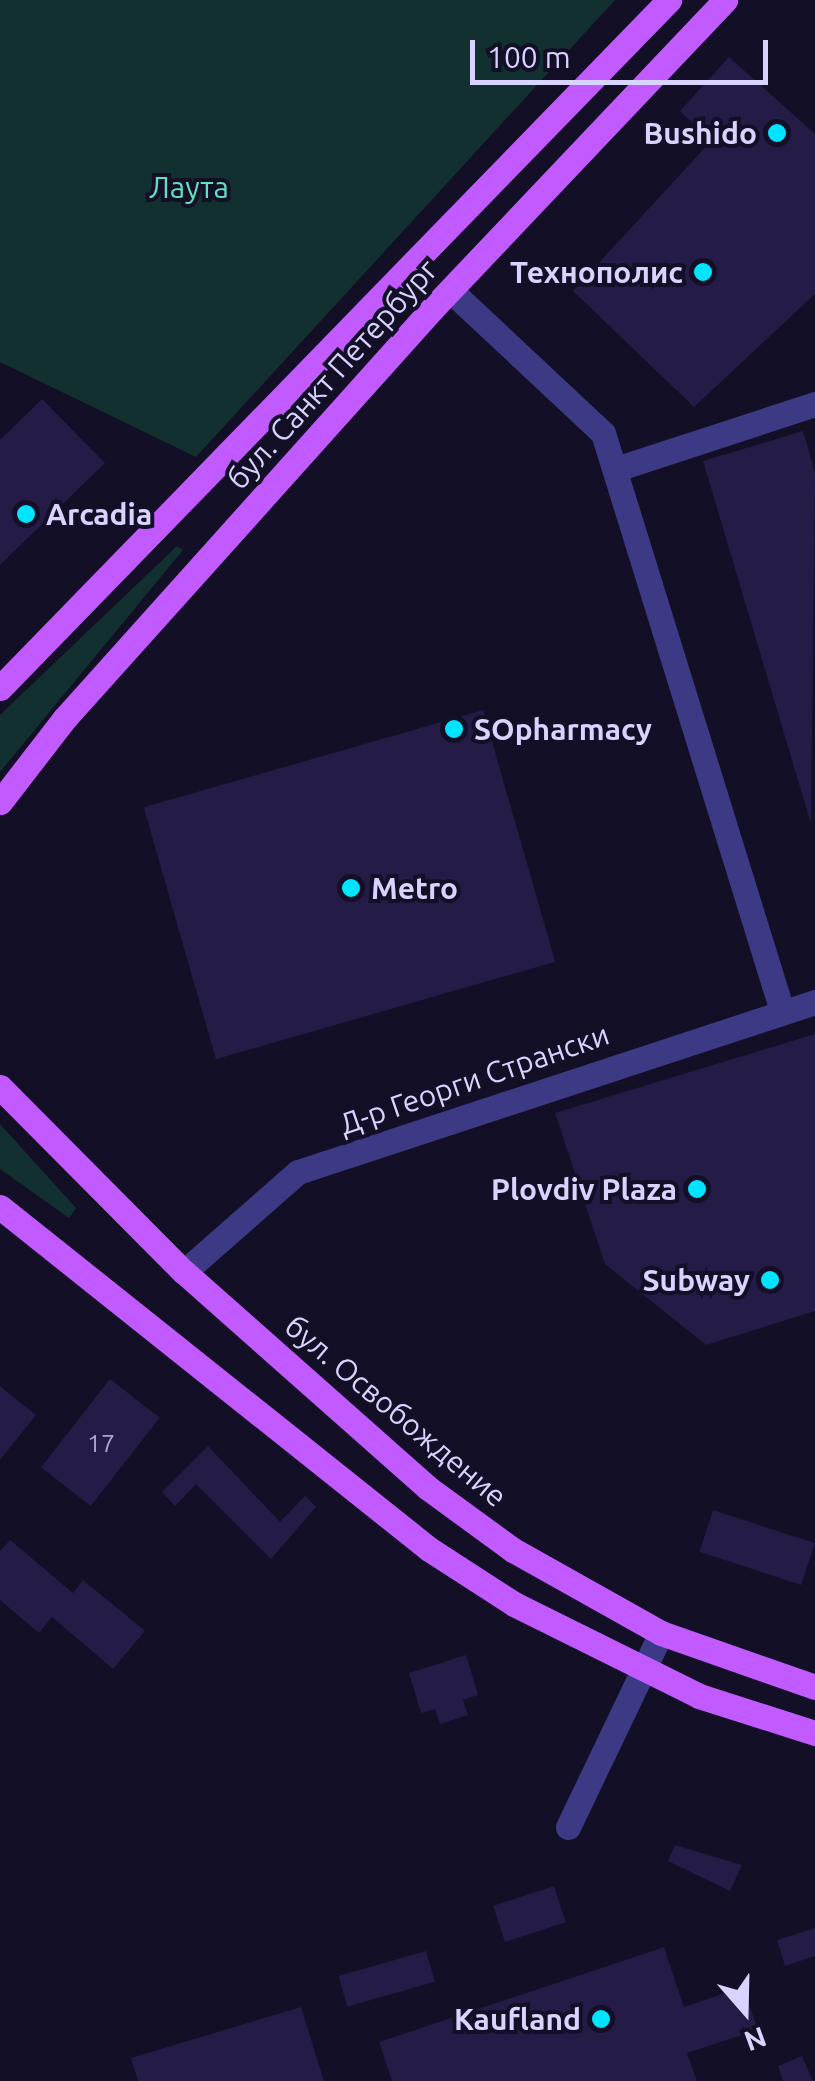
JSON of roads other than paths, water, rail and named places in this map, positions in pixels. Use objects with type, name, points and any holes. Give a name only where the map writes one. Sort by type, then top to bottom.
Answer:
[{"type":"main road","name":"бул. Санкт Петербург","points":[[0,688],[670,0]]},
{"type":"main road","name":"бул. Санкт Петербург","points":[[0,802],[64,718],[451,291],[725,0]]},
{"type":"main road","name":"бул. Освобождение","points":[[0,1088],[184,1272],[428,1488],[514,1550],[661,1633],[815,1688]]},
{"type":"main road","points":[[0,1207],[429,1549],[643,1672],[815,1733]]},
{"type":"street","points":[[451,291],[603,434],[782,1011]]},
{"type":"street","points":[[616,468],[815,404]]},
{"type":"street","name":"Д-р Георги Странски","points":[[184,1272],[298,1172],[815,1002]]},
{"type":"street","points":[[568,1827],[661,1633]]},
{"type":"place","name":"Bushido","points":[[777,133]]},
{"type":"place","name":"Технополис","points":[[703,272]]},
{"type":"place","name":"Arcadia","points":[[26,514]]},
{"type":"place","name":"SOpharmacy","points":[[454,729]]},
{"type":"place","name":"Metro","points":[[351,888]]},
{"type":"place","name":"Plovdiv Plaza","points":[[697,1189]]},
{"type":"place","name":"Subway","points":[[770,1280]]},
{"type":"place","name":"Kaufland","points":[[601,2019]]},
{"type":"park label","name":"Лаута","points":[[189,187]]}]
